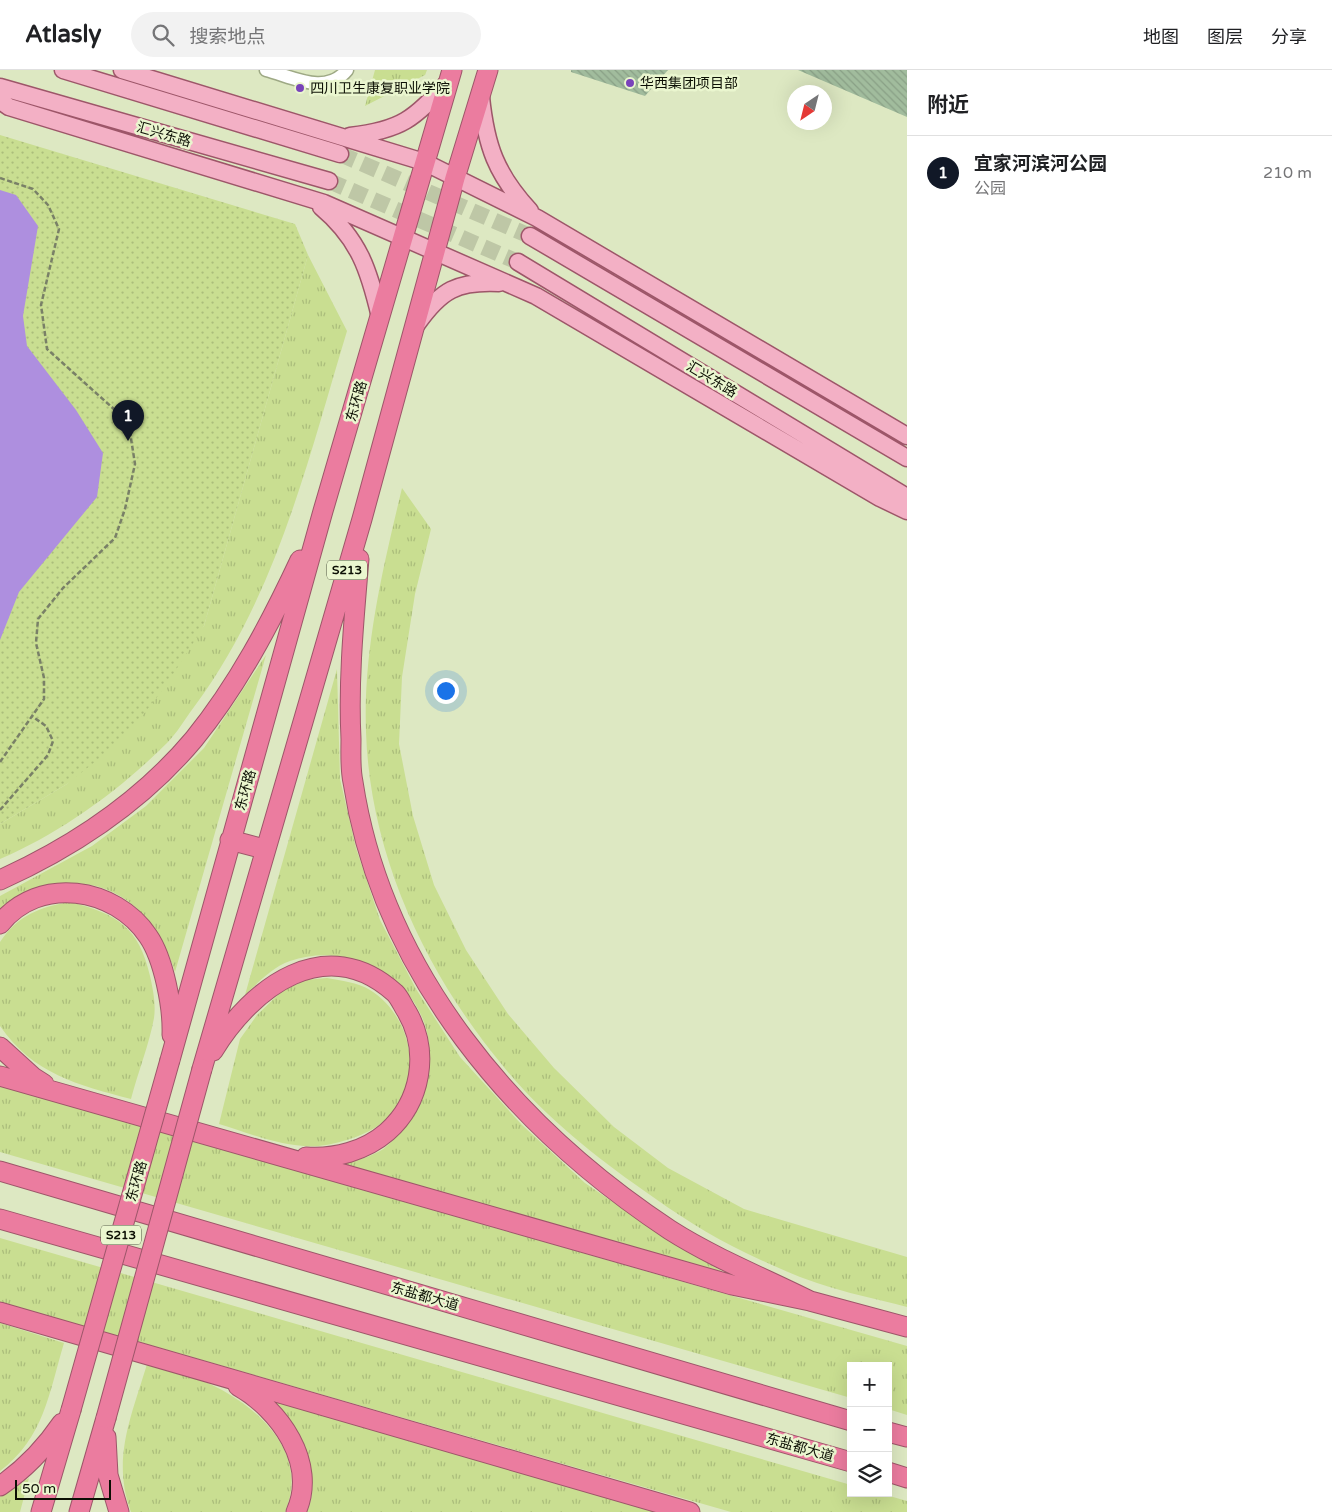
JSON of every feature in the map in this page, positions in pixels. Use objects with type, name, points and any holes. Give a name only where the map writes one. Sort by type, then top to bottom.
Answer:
[{"type":"highway","name":"S213","points":[[79,1512],[264,849],[362,519],[455,178],[488,70]]},
{"type":"highway","name":"东环路","points":[[41,1512],[323,512],[450,76]]},
{"type":"highway","points":[[0,880],[34,865],[85,835],[136,797],[194,739],[237,678],[272,620],[323,512]]},
{"type":"highway","points":[[362,519],[350,691],[352,781],[366,846],[391,917],[426,985],[472,1052],[522,1109],[592,1174],[672,1231],[810,1301]]},
{"type":"highway","points":[[230,840],[264,849]]},
{"type":"highway","points":[[0,924],[8,914],[36,897],[71,892],[104,899],[128,914],[149,936],[170,998],[172,1026],[170,1060]]},
{"type":"highway","points":[[202,1070],[237,1017],[269,988],[294,972],[331,966],[353,970],[375,979],[396,994],[413,1022],[419,1045],[420,1073],[412,1101],[398,1122],[377,1140],[346,1154],[318,1158],[281,1155]]},
{"type":"highway","points":[[0,1047],[33,1077],[58,1093]]},
{"type":"highway","points":[[0,1076],[732,1285],[810,1301],[907,1327]]},
{"type":"highway","name":"东盐都大道","points":[[0,1171],[847,1420]]},
{"type":"highway","name":"东盐都大道","points":[[0,1219],[847,1461]]},
{"type":"highway","points":[[2,1313],[690,1512]]},
{"type":"highway","points":[[214,1374],[253,1395],[276,1417],[295,1445],[302,1475],[301,1501],[296,1512]]},
{"type":"highway","points":[[0,1486],[17,1475],[41,1451],[71,1410]]},
{"type":"highway","points":[[106,1418],[108,1474],[119,1512]]},
{"type":"highway","points":[[892,1433],[907,1437]]},
{"type":"highway","points":[[892,1473],[907,1478]]},
{"type":"main road","points":[[63,70],[340,154]]},
{"type":"main road","points":[[122,70],[345,136],[424,162],[537,218],[907,436]]},
{"type":"main road","points":[[345,136],[376,133],[396,127],[420,111],[450,76]]},
{"type":"main road","name":"汇兴东路","points":[[0,87],[329,181]]},
{"type":"main road","points":[[480,94],[484,131],[494,158],[511,190],[537,218]]},
{"type":"main road","points":[[0,102],[9,107],[312,199],[404,236],[536,296],[880,498],[907,511]]},
{"type":"main road","points":[[312,199],[338,221],[356,244],[370,275],[380,317]]},
{"type":"main road","points":[[530,236],[907,458]]},
{"type":"main road","name":"汇兴东路","points":[[518,262],[907,497]]},
{"type":"main road","points":[[413,330],[433,302],[455,287],[479,282],[508,284]]},
{"type":"lane","points":[[266,70],[322,85],[338,80],[347,70]]},
{"type":"path","points":[[0,178],[33,189],[48,205],[52,213],[59,229],[41,305],[47,349],[115,410],[130,432],[135,464],[125,510],[115,538],[63,588],[38,619],[36,643],[44,678],[44,699],[0,762]]},
{"type":"path","points":[[0,810],[48,755],[53,741],[46,726],[33,717]]},
{"type":"green space","points":[[375,70],[427,70],[425,75],[365,106]]},
{"type":"green space","points":[[0,135],[295,224],[308,255],[204,626],[165,687],[124,739],[67,784],[0,824]]},
{"type":"green space","points":[[308,255],[347,331],[287,526],[247,620],[223,665],[167,743],[110,794],[89,809],[45,837],[0,859],[0,824],[67,784],[204,626]]},
{"type":"green space","points":[[402,488],[431,529],[415,594],[402,677],[399,744],[413,816],[434,885],[466,950],[508,1014],[554,1068],[614,1127],[668,1168],[744,1209],[907,1257],[907,1307],[828,1287],[781,1269],[719,1239],[655,1199],[587,1148],[534,1101],[475,1030],[449,991],[426,951],[407,910],[391,867],[378,823],[370,778],[366,732],[366,701],[371,639],[381,578]]},
{"type":"green space","points":[[266,655],[175,972],[163,943],[147,919],[128,901],[106,889],[81,884],[55,885],[28,893],[0,909],[0,896],[92,846],[146,806],[204,748]]},
{"type":"green space","points":[[337,669],[340,779],[356,848],[380,920],[416,989],[460,1057],[522,1125],[585,1183],[667,1239],[728,1275],[342,1164],[365,1158],[384,1149],[405,1128],[420,1104],[426,1087],[429,1048],[424,1022],[413,1001],[398,984],[380,970],[359,961],[337,956],[313,956],[290,961],[277,967],[245,995]]},
{"type":"green space","points":[[70,902],[101,912],[124,925],[139,945],[145,959],[153,992],[155,1013],[131,1099],[58,1075],[27,1056],[0,1026],[0,942],[14,925],[30,914]]},
{"type":"green space","points":[[327,978],[355,983],[370,990],[384,1001],[396,1015],[404,1031],[409,1048],[408,1084],[401,1100],[391,1115],[385,1121],[361,1135],[326,1145],[313,1146],[285,1144],[219,1124],[240,1039],[257,1015],[281,992],[305,980]]},
{"type":"green space","points":[[0,1086],[907,1346],[907,1415],[892,1410],[892,1362],[847,1362],[847,1397],[0,1152]]},
{"type":"green space","points":[[0,1238],[847,1484],[847,1497],[892,1497],[907,1501],[907,1512],[731,1512],[0,1302]]},
{"type":"green space","points":[[0,1323],[64,1343],[49,1397],[36,1429],[15,1458],[0,1471]]},
{"type":"green space","points":[[147,1364],[210,1384],[246,1406],[262,1419],[275,1435],[285,1452],[291,1471],[291,1491],[285,1512],[131,1512],[125,1493],[123,1455],[130,1419]]},
{"type":"green space","points":[[274,1400],[659,1512],[307,1512],[312,1482],[306,1452],[292,1424]]},
{"type":"green space","points":[[29,1478],[20,1512],[0,1512],[0,1497]]},
{"type":"shaded area","points":[[0,190],[16,195],[38,226],[23,316],[27,346],[76,410],[103,453],[97,497],[19,592],[0,640]]},
{"type":"building","name":"华西集团项目部","points":[[571,70],[668,70],[645,96],[571,72]]},
{"type":"building","points":[[798,70],[907,70],[907,117]]},
{"type":"tunnel","points":[[340,154],[530,236]]},
{"type":"tunnel","points":[[329,181],[518,262]]},
{"type":"place","name":"华西集团项目部","points":[[630,83]]},
{"type":"place","name":"四川卫生康复职业学院","points":[[300,88]]},
{"type":"place","name":"宜家河滨河公园","points":[[128,441]]}]
